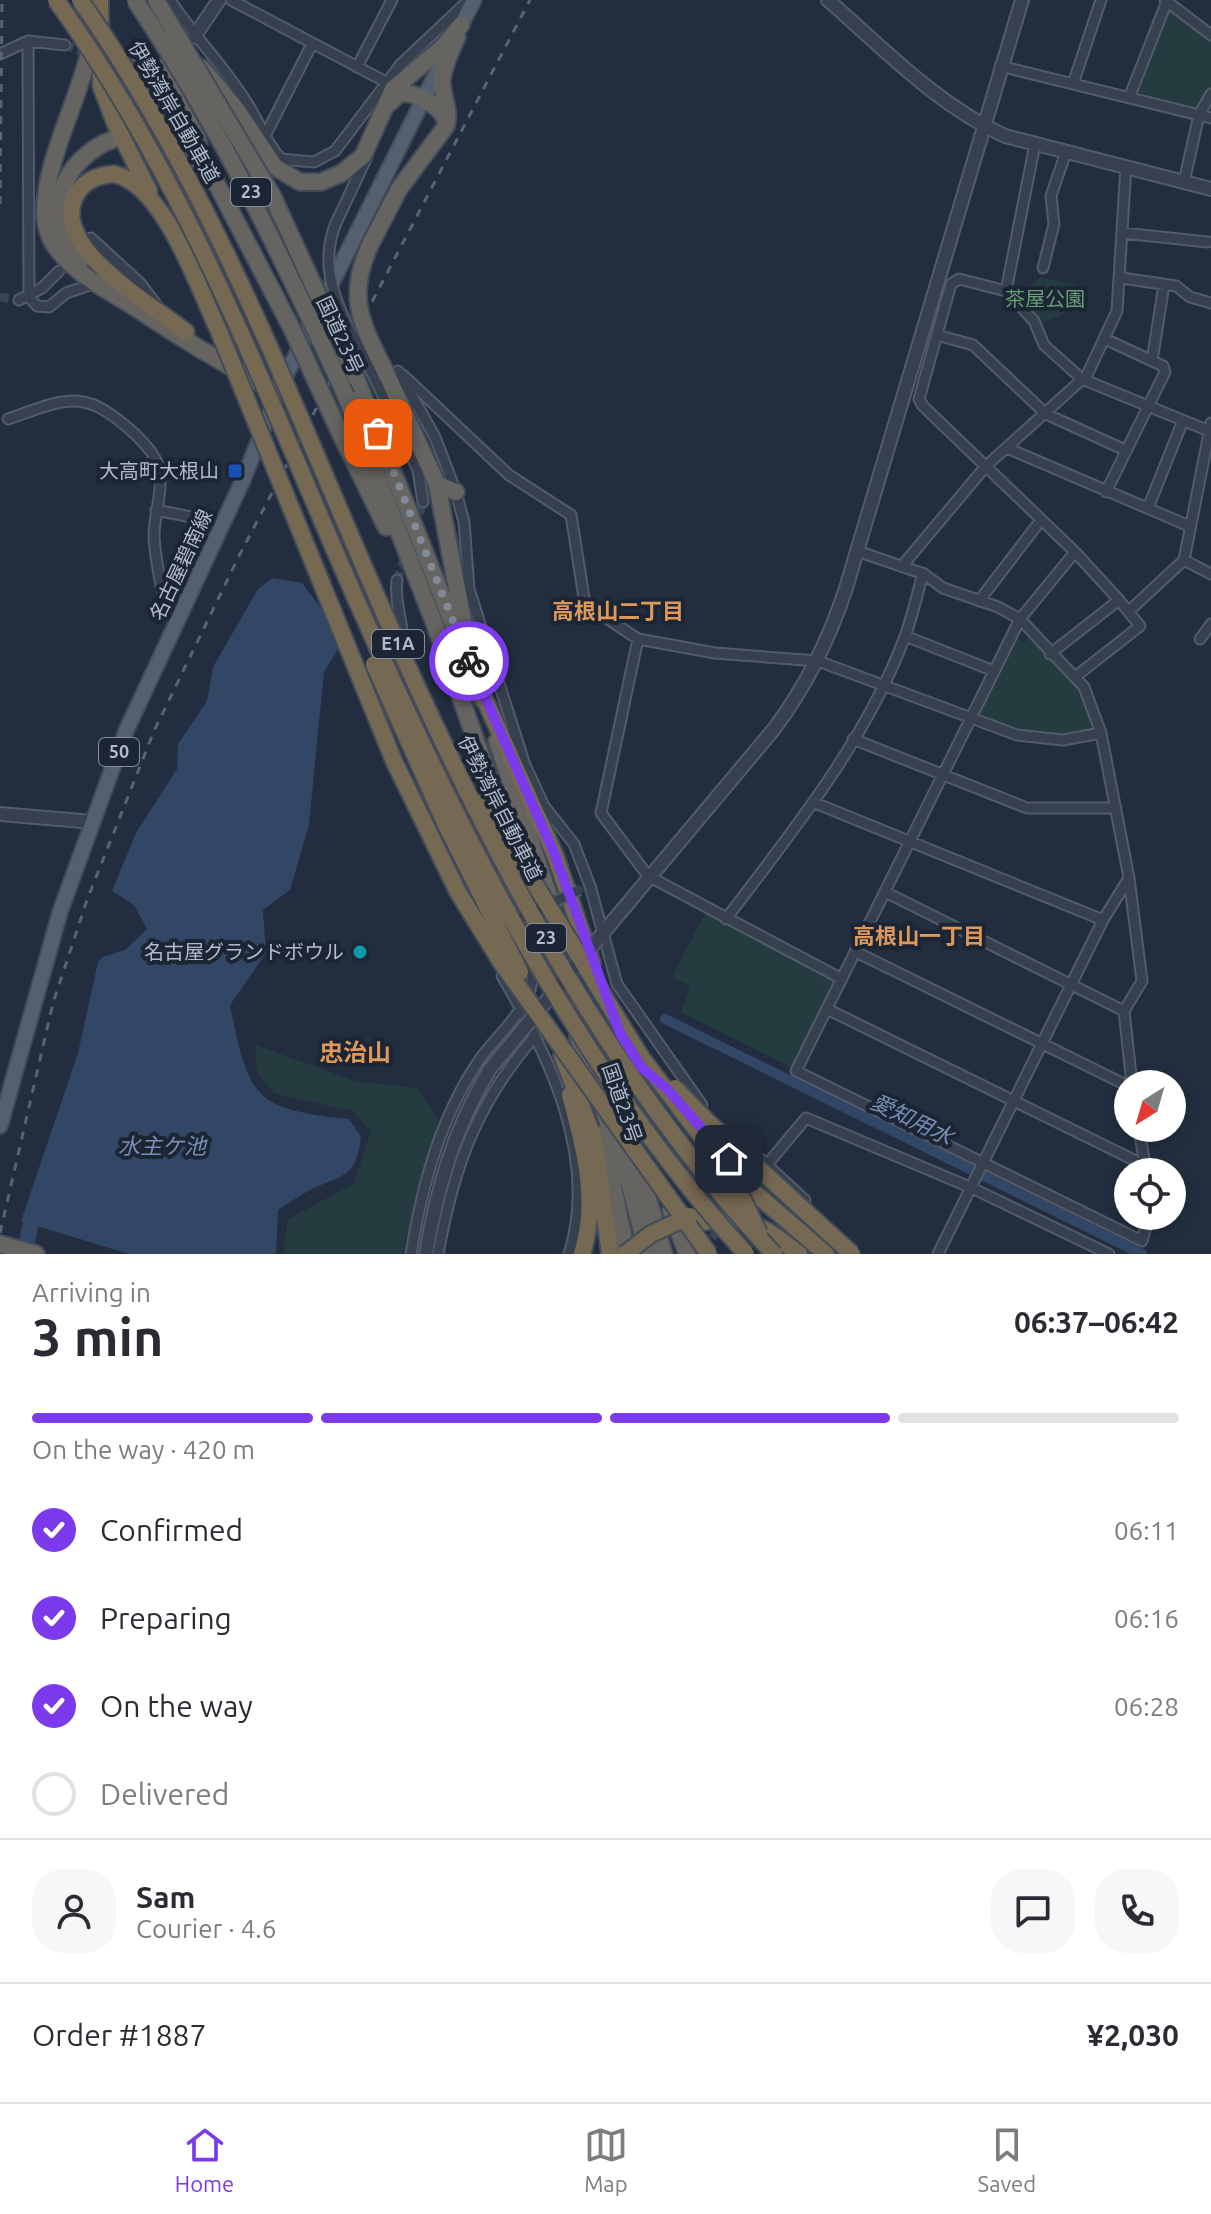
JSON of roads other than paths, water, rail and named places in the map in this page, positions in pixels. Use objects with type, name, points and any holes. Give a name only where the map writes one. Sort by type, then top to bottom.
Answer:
[{"type":"highway","name":"伊勢湾岸自動車道","points":[[56,0],[147,140],[209,259],[259,367],[387,667],[505,907],[604,1074],[688,1187],[746,1254]]},
{"type":"highway","name":"伊勢湾岸自動車道","points":[[80,0],[151,106],[212,219],[426,704],[515,884],[603,1037],[670,1132],[774,1254]]},
{"type":"highway","points":[[98,0],[101,86],[115,123],[218,329],[394,761],[458,892],[501,962],[709,1249]]},
{"type":"highway","points":[[98,0],[87,67],[50,177],[45,211],[50,237],[56,249],[96,283],[194,348],[279,389]]},
{"type":"highway","name":"国道23号","points":[[135,0],[213,122],[250,190],[346,396],[435,625],[629,1182],[645,1254]]},
{"type":"highway","name":"国道23号","points":[[156,0],[191,54],[272,195],[356,378],[479,687],[617,1092],[664,1254]]},
{"type":"highway","points":[[191,54],[237,110],[275,167],[300,182],[321,182],[342,173],[363,156],[393,89],[443,47],[461,25]]},
{"type":"highway","points":[[461,25],[443,72],[442,90],[448,114],[446,126],[399,189],[370,245],[358,276],[357,303],[381,377],[437,484],[444,509],[454,586],[473,649],[479,687],[555,855],[620,1033],[642,1068],[667,1089],[755,1193],[826,1254]]},
{"type":"highway","points":[[159,68],[197,138],[205,165],[291,327],[435,625]]},
{"type":"highway","points":[[383,115],[399,94],[408,93],[440,110],[446,126]]},
{"type":"highway","points":[[151,137],[186,148],[205,165]]},
{"type":"highway","points":[[114,139],[91,149],[67,175],[58,205],[60,228],[69,247],[89,268],[279,389]]},
{"type":"highway","points":[[159,210],[142,187],[114,174],[86,183],[78,191],[71,210],[75,232],[87,252],[186,332]]},
{"type":"highway","points":[[259,367],[302,486],[392,707],[496,929],[544,1015],[589,1120],[604,1190],[610,1254]]},
{"type":"highway","points":[[329,484],[480,795],[657,1080],[732,1177],[751,1213],[765,1254]]},
{"type":"highway","points":[[437,484],[456,492]]},
{"type":"highway","points":[[610,1005],[650,1058],[707,1121],[852,1254]]},
{"type":"highway","points":[[544,1015],[565,1075],[586,1160],[589,1215],[582,1254]]},
{"type":"highway","points":[[584,1054],[626,1254],[651,1234],[692,1220],[733,1217],[763,1229],[799,1254]]},
{"type":"highway","points":[[617,1092],[668,1202],[687,1254]]},
{"type":"highway","points":[[688,1187],[736,1254]]},
{"type":"highway","points":[[645,1254],[667,1235],[692,1220]]},
{"type":"highway","points":[[0,1244],[36,1254]]},
{"type":"main road","name":"名古屋碧南線","points":[[0,1126],[37,986],[126,731],[222,523],[279,389],[471,0]]},
{"type":"street","points":[[170,0],[194,37],[245,100],[281,159],[314,162],[325,159],[413,50],[471,0]]},
{"type":"street","points":[[116,63],[141,69],[159,68],[180,57],[219,0]]},
{"type":"street","points":[[231,0],[386,82]]},
{"type":"street","points":[[828,0],[939,97],[982,125],[1035,144],[1211,189]]},
{"type":"street","points":[[426,1254],[451,1147],[470,1103],[490,1069],[648,876],[774,729],[801,693],[818,661],[835,622],[857,551],[982,125],[1022,0]]},
{"type":"street","points":[[1073,84],[1101,0]]},
{"type":"street","points":[[357,67],[389,1]]},
{"type":"street","points":[[1129,98],[1166,1],[1211,35]]},
{"type":"street","points":[[24,298],[28,41]]},
{"type":"street","points":[[0,54],[28,41],[65,45]]},
{"type":"street","points":[[265,136],[312,44]]},
{"type":"street","points":[[1000,66],[1211,118]]},
{"type":"street","points":[[1184,182],[1199,115],[1211,94]]},
{"type":"street","points":[[372,141],[359,179],[336,223],[327,253],[330,282],[381,377],[418,470],[423,502]]},
{"type":"street","points":[[1006,291],[1035,144]]},
{"type":"street","points":[[1043,268],[1054,224],[1051,196],[1066,152]]},
{"type":"street","points":[[902,566],[986,466],[1082,379],[1105,339],[1117,311],[1122,278],[1126,166]]},
{"type":"street","points":[[1123,233],[1208,242]]},
{"type":"street","points":[[89,240],[140,283],[159,310]]},
{"type":"street","points":[[24,298],[59,271]]},
{"type":"street","points":[[1122,278],[1176,286],[1190,297],[1211,303]]},
{"type":"street","points":[[1075,677],[1138,629],[1139,623],[1075,552],[919,399],[951,284],[959,279],[1006,291],[1034,321],[1044,345],[1082,379],[1182,423],[1210,427],[1184,560],[1129,611]]},
{"type":"street","points":[[24,298],[37,306],[49,307],[66,293],[96,283]]},
{"type":"street","points":[[1152,361],[1164,285]]},
{"type":"street","points":[[937,335],[973,345],[1046,414],[1125,450]]},
{"type":"street","points":[[1105,339],[1163,366],[1165,372],[1106,492]]},
{"type":"street","points":[[863,1254],[704,1108],[617,984],[601,936],[590,886],[574,844],[548,813],[525,765],[469,589],[464,522],[456,492],[435,437],[398,371],[509,475],[571,515],[585,604],[638,639],[715,653],[818,661],[970,717],[1043,740],[1101,733]]},
{"type":"street","points":[[8,419],[60,401],[85,401],[106,409],[149,447],[160,473],[156,559],[166,609],[178,618]]},
{"type":"street","points":[[1148,508],[1182,423]]},
{"type":"street","points":[[1007,448],[1189,526]]},
{"type":"street","points":[[444,509],[456,492]]},
{"type":"street","points":[[156,510],[222,523]]},
{"type":"street","points":[[979,601],[1041,520]]},
{"type":"street","points":[[857,551],[923,573],[943,588],[1020,619],[1084,687],[1101,733],[1116,808],[1129,878],[1142,981],[1124,1011],[1129,1070]]},
{"type":"street","points":[[1075,552],[1020,619],[796,1071],[1114,1227]]},
{"type":"street","points":[[1184,560],[1211,574]]},
{"type":"street","points":[[726,919],[815,803],[853,739],[905,636],[923,573]]},
{"type":"street","points":[[397,580],[395,591],[406,642],[402,656],[359,695],[405,797],[521,1007],[564,1109],[575,1153],[579,1217],[569,1254]]},
{"type":"street","points":[[1050,654],[1119,600]]},
{"type":"street","points":[[1200,639],[1211,624]]},
{"type":"street","points":[[905,636],[994,671]]},
{"type":"street","points":[[638,639],[601,813],[648,876],[842,979]]},
{"type":"street","points":[[853,739],[1027,808],[1116,808]]},
{"type":"street","points":[[405,797],[435,808],[459,830],[532,970],[532,994],[478,1062],[446,1123],[424,1187],[411,1254]]},
{"type":"street","points":[[815,803],[1103,920]]},
{"type":"street","points":[[0,814],[93,822]]},
{"type":"street","points":[[938,1254],[1103,920],[1129,878]]},
{"type":"street","points":[[508,923],[590,886]]},
{"type":"street","points":[[885,892],[1124,1011]]},
{"type":"street","points":[[856,952],[1114,1078]]},
{"type":"street","points":[[827,1009],[1125,1158]]},
{"type":"street","points":[[438,1254],[451,1186],[474,1124],[499,1081],[535,1036]]},
{"type":"street","points":[[765,1166],[806,1118],[972,1188],[1109,1254]]},
{"type":"street","points":[[1119,1230],[1142,1241],[1145,1230]]},
{"type":"water","name":"水主ケ池","points":[[273,578],[302,583],[331,621],[338,649],[324,672],[309,825],[290,890],[263,910],[266,953],[230,1005],[243,1061],[261,1093],[274,1103],[293,1110],[349,1119],[361,1137],[359,1150],[352,1167],[341,1177],[308,1191],[278,1210],[276,1254],[129,1254],[21,1221],[78,1053],[98,962],[103,957],[125,950],[147,929],[134,905],[112,891],[136,833],[177,769],[178,744],[207,701],[213,667],[258,589]]},
{"type":"waterway","name":"愛知用水","points":[[665,1019],[1142,1254]]},
{"type":"waterway","points":[[25,1254],[32,1215]]},
{"type":"tunnel","points":[[65,45],[90,54]]},
{"type":"tunnel","points":[[0,297],[19,300]]},
{"type":"tunnel","points":[[415,527],[423,502]]},
{"type":"tunnel","points":[[397,580],[406,553]]},
{"type":"tunnel","points":[[712,1238],[722,1224]]},
{"type":"railway","points":[[0,204],[2,0]]},
{"type":"railway","points":[[0,1233],[53,1003],[87,900],[154,731],[240,554],[530,0]]},
{"type":"place","name":"大高町大根山","points":[[235,471]]},
{"type":"place","name":"名古屋グランドボウル","points":[[360,952]]},
{"type":"district","name":"高根山二丁目","points":[[618,611]]},
{"type":"district","name":"高根山一丁目","points":[[919,936]]},
{"type":"district","name":"忠治山","points":[[355,1053]]},
{"type":"park label","name":"茶屋公園","points":[[1045,299]]}]
